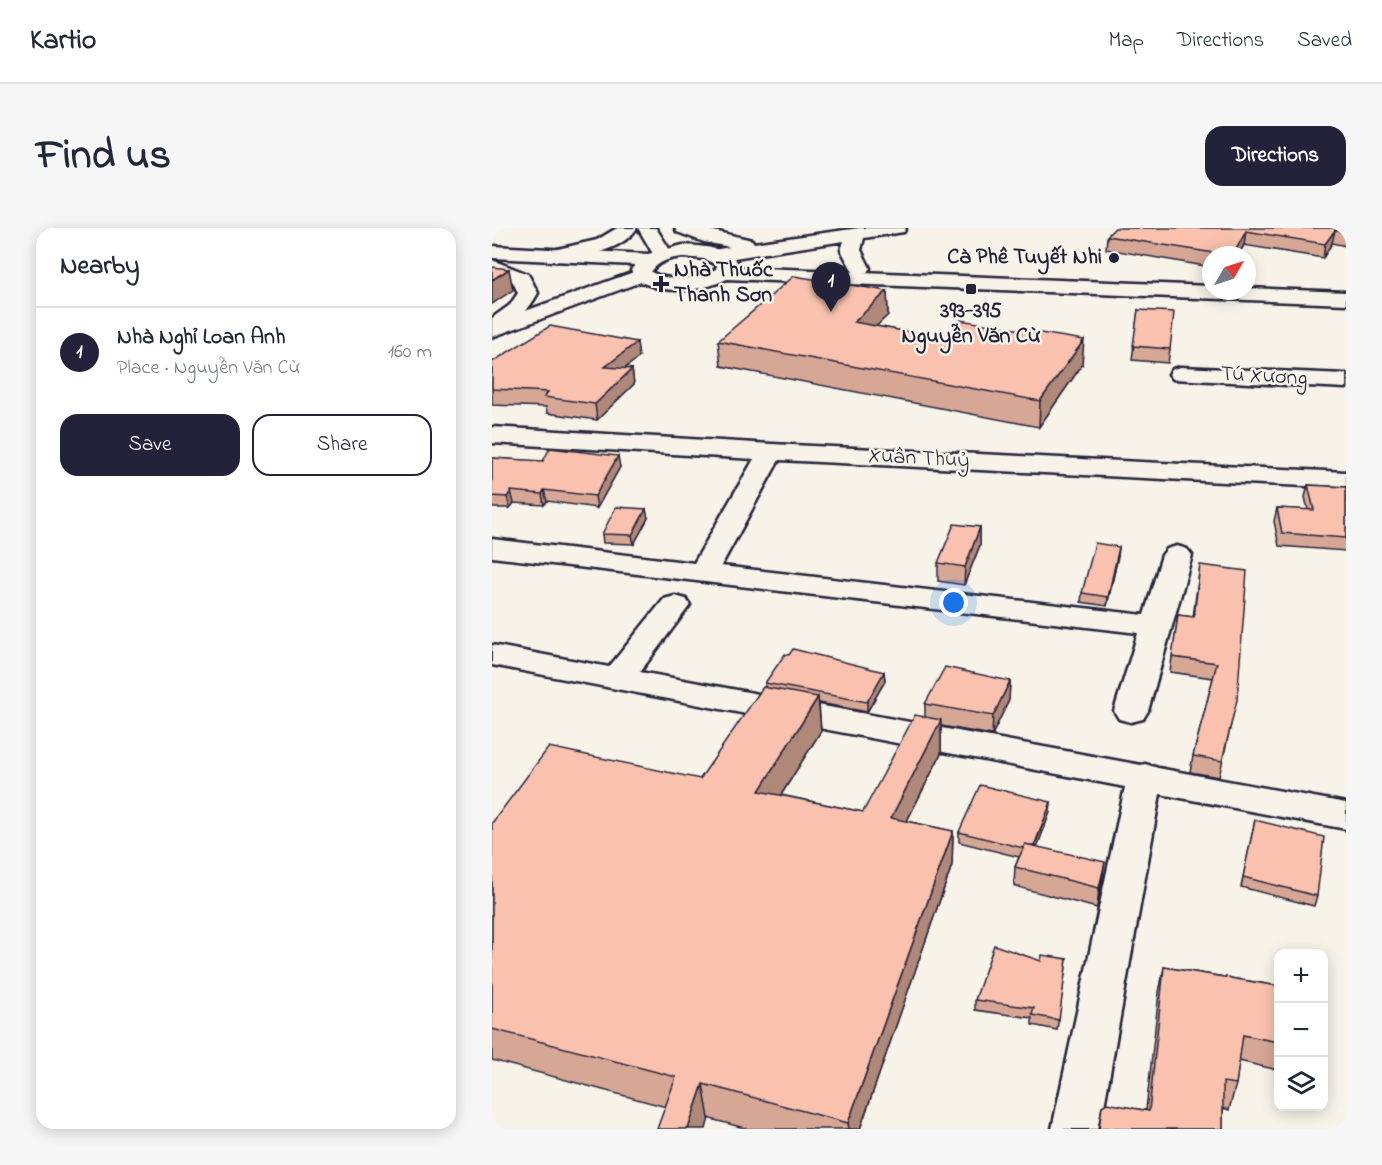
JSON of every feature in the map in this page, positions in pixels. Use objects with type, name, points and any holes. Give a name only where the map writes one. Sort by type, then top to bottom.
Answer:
[{"type":"street","points":[[556,255],[599,246],[620,236],[627,228]]},
{"type":"street","points":[[647,228],[649,265],[659,283],[680,284],[702,282],[722,264],[767,247],[897,228]]},
{"type":"street","points":[[667,228],[690,252],[722,264],[1346,298]]},
{"type":"street","points":[[684,228],[711,238],[767,247]]},
{"type":"street","points":[[856,234],[851,250],[860,268]]},
{"type":"street","points":[[492,252],[556,255],[649,265]]},
{"type":"street","points":[[492,329],[649,265],[690,252]]},
{"type":"street","points":[[722,264],[1202,282]]},
{"type":"street","points":[[492,265],[649,265]]},
{"type":"street","points":[[492,265],[521,278],[528,293],[518,309],[492,329]]},
{"type":"street","points":[[1256,283],[1346,287]]},
{"type":"street","name":"Tú Xương","points":[[1181,374],[1346,381]]},
{"type":"street","name":"Xuân Thuỷ","points":[[492,435],[771,452],[1346,480]]},
{"type":"street","points":[[703,573],[771,452]]},
{"type":"street","points":[[492,548],[1154,626]]},
{"type":"street","points":[[1131,711],[1154,626],[1177,555]]},
{"type":"street","points":[[618,678],[675,605]]},
{"type":"street","points":[[492,655],[1145,776],[1346,816]]},
{"type":"street","points":[[1076,1129],[1145,776]]},
{"type":"building","points":[[1115,228],[1346,228],[1346,232],[1335,230],[1325,244],[1246,231],[1238,246],[1202,246],[1202,251],[1107,236]]},
{"type":"building","points":[[492,267],[509,269],[492,280]]},
{"type":"building","points":[[794,276],[887,291],[854,322],[952,340],[960,320],[1084,340],[1040,401],[718,341]]},
{"type":"building","points":[[1138,310],[1174,312],[1170,349],[1133,346]]},
{"type":"building","points":[[550,326],[637,342],[605,367],[632,369],[595,404],[544,397],[548,392],[492,389],[492,362]]},
{"type":"building","points":[[550,448],[618,456],[595,496],[544,490],[542,494],[511,491],[507,497],[492,496],[492,458],[543,461]]},
{"type":"building","points":[[1308,485],[1346,487],[1346,538],[1282,533],[1277,508],[1314,510]]},
{"type":"building","points":[[616,507],[646,509],[632,535],[602,534]]},
{"type":"building","points":[[954,524],[980,527],[965,567],[938,563]]},
{"type":"building","points":[[1095,543],[1119,547],[1108,597],[1082,593]]},
{"type":"building","points":[[1200,565],[1247,571],[1237,700],[1222,761],[1193,756],[1217,663],[1172,657],[1178,615],[1194,617]]},
{"type":"building","points":[[793,649],[884,672],[867,702],[765,683],[785,654],[789,655]]},
{"type":"building","points":[[945,667],[1010,681],[993,716],[925,704]]},
{"type":"building","points":[[763,687],[818,697],[759,791],[863,812],[915,715],[941,720],[891,818],[953,831],[848,1123],[703,1084],[688,1129],[657,1129],[676,1077],[492,1029],[492,823],[549,747],[700,779]]},
{"type":"building","points":[[980,785],[1051,802],[1034,846],[1025,844],[1023,848],[959,832]]},
{"type":"building","points":[[1255,820],[1324,837],[1317,896],[1243,877]]},
{"type":"building","points":[[1025,844],[1105,862],[1099,888],[1015,867]]},
{"type":"building","points":[[994,945],[1041,961],[1042,955],[1067,959],[1059,1020],[1032,1015],[1034,1008],[975,1000]]},
{"type":"building","points":[[1164,967],[1274,985],[1274,1041],[1243,1035],[1236,1084],[1223,1082],[1223,1129],[1099,1129],[1102,1106],[1107,1103],[1149,1111]]},
{"type":"place","name":"Cà Phê Tuyết Nhi","points":[[1114,258]]},
{"type":"place","name":"Nhà Thuốc Thanh Sơn","points":[[661,284]]},
{"type":"place","name":"393-395 Nguyễn Văn Cừ","points":[[971,289]]},
{"type":"place","name":"Nhà Nghỉ Loan Anh","points":[[831,312]]}]
